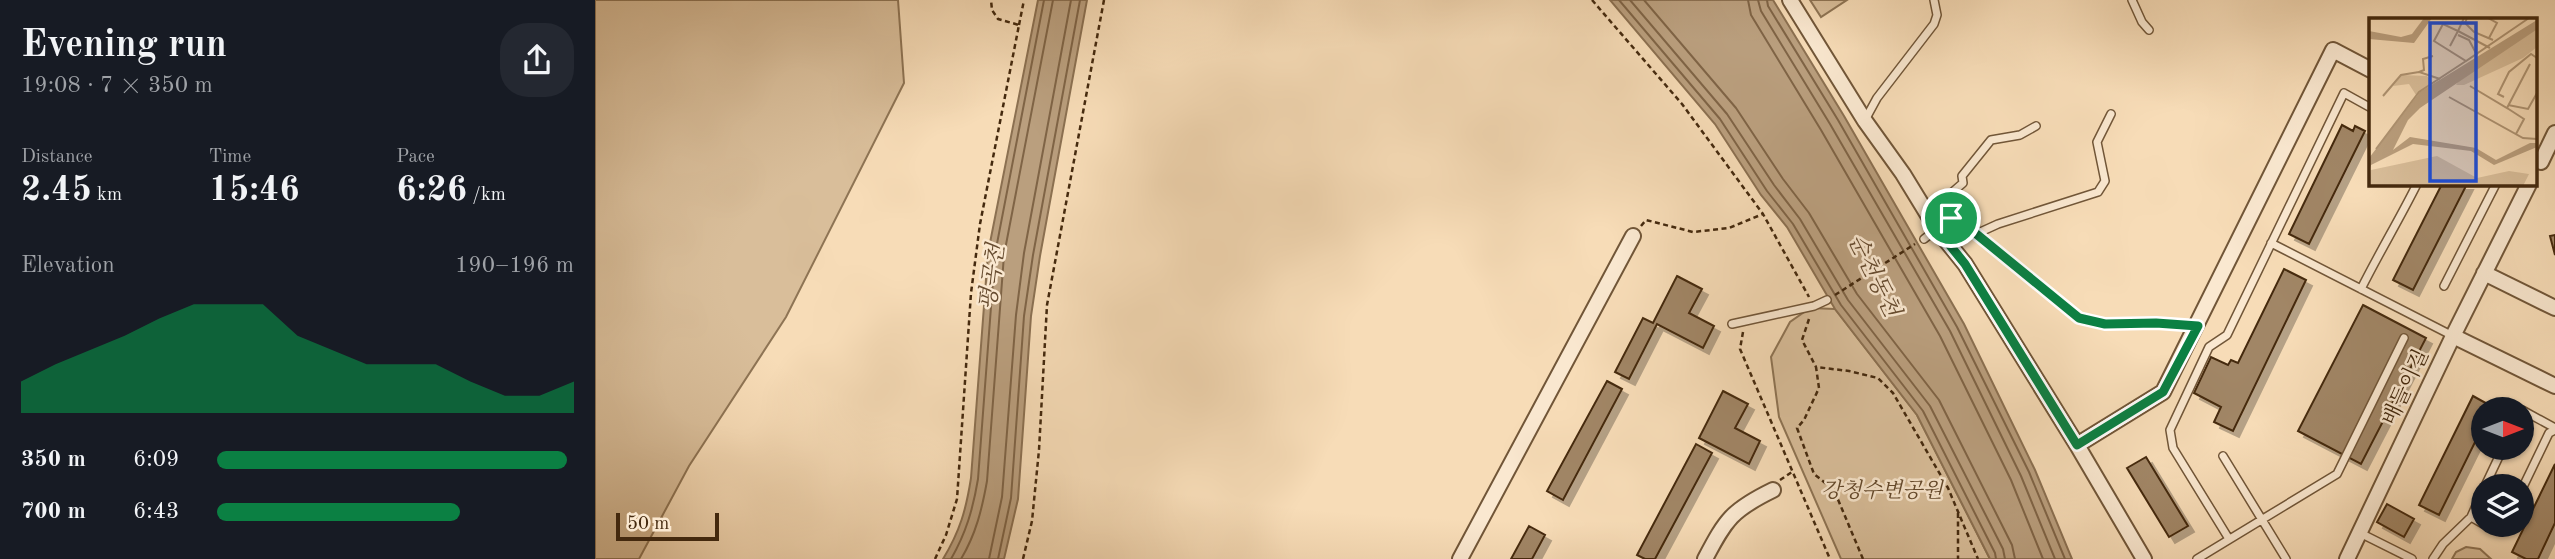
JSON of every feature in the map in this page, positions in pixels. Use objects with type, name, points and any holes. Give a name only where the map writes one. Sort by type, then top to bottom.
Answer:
[{"type":"street","points":[[1790,0],[1865,121],[1903,174],[1936,228],[1965,264],[2144,559]]},
{"type":"street","points":[[2077,445],[2163,392],[2333,50],[2369,70]]},
{"type":"street","points":[[2537,164],[2555,133]]},
{"type":"street","points":[[2452,335],[2528,186]]},
{"type":"street","points":[[1460,559],[1633,236]]},
{"type":"street","points":[[2484,273],[2555,308]]},
{"type":"street","name":"배들이길","points":[[2347,559],[2452,335],[2555,386]]},
{"type":"street","points":[[1705,559],[1729,518],[1748,502],[1773,490]]},
{"type":"lane","points":[[1865,121],[1877,98],[1934,24],[1937,15],[1934,0]]},
{"type":"lane","points":[[2132,0],[2142,22],[2149,30]]},
{"type":"lane","points":[[2229,539],[2173,447],[2170,429],[2209,347],[2227,335],[2344,93],[2369,107]]},
{"type":"lane","points":[[1976,234],[2098,192],[2105,181],[2097,142],[2111,114]]},
{"type":"lane","points":[[2036,126],[2020,135],[1991,140],[1962,176],[1963,183],[1942,205],[1951,218],[1976,234],[2079,318],[2105,324],[2198,326]]},
{"type":"lane","points":[[2361,289],[2416,186]]},
{"type":"lane","points":[[2444,286],[2495,186]]},
{"type":"lane","points":[[1924,239],[1951,218]]},
{"type":"lane","points":[[2271,243],[2452,335]]},
{"type":"lane","points":[[1732,324],[1814,306],[1827,300]]},
{"type":"lane","points":[[2197,559],[2337,474],[2404,338]]},
{"type":"lane","points":[[2529,474],[2549,433],[2555,429],[2534,417]]},
{"type":"lane","points":[[2223,456],[2286,559]]},
{"type":"lane","points":[[2433,559],[2443,544],[2471,517]]},
{"type":"lane","points":[[2360,533],[2412,559]]},
{"type":"path","points":[[991,0],[992,10],[999,19],[1019,25]]},
{"type":"path","points":[[935,559],[957,499],[973,279],[980,224],[1024,0]]},
{"type":"path","points":[[1023,559],[1032,521],[1039,450],[1047,305],[1104,0]]},
{"type":"path","points":[[1591,0],[1682,104],[1763,214],[1814,306],[1802,340],[1816,367],[1819,388],[1804,420],[1797,428],[1814,474],[1834,491],[1863,559]]},
{"type":"path","points":[[1633,236],[1646,220],[1693,232],[1729,228],[1763,214]]},
{"type":"path","points":[[1827,300],[1924,239]]},
{"type":"path","points":[[1745,320],[1740,349],[1830,559]]},
{"type":"path","points":[[1816,367],[1878,378],[1893,393],[1948,488],[1978,559]]},
{"type":"path","points":[[1958,511],[1958,559]]},
{"type":"green space","points":[[595,0],[898,0],[904,83],[786,317],[689,466],[639,559],[595,559]]},
{"type":"green space","points":[[1810,0],[1847,0],[1821,17]]},
{"type":"green space","name":"강청수변공원","points":[[1810,308],[1835,309],[1917,415],[1990,559],[1841,559],[1779,417],[1771,357],[1790,322]]},
{"type":"green space","points":[[2466,547],[2480,549],[2491,559],[2452,559],[2456,552]]},
{"type":"water","name":"평곡천","points":[[1038,0],[1087,0],[1031,316],[1018,499],[1004,559],[943,559],[958,530],[969,490],[988,253]]},
{"type":"water","name":"순천동천","points":[[1610,0],[1773,0],[1844,116],[1964,324],[2035,470],[2072,559],[1990,559],[1917,415],[1835,309],[1787,227],[1761,195],[1715,124]]},
{"type":"building","points":[[2342,125],[2353,131],[2355,126],[2365,131],[2309,244],[2289,234]]},
{"type":"building","points":[[2441,186],[2466,186],[2413,290],[2393,280]]},
{"type":"building","points":[[2555,235],[2555,255],[2550,236]]},
{"type":"building","points":[[2284,269],[2306,280],[2233,431],[2214,422],[2221,407],[2194,393],[2211,357],[2228,365],[2231,360],[2238,363]]},
{"type":"building","points":[[1677,276],[1702,289],[1689,313],[1714,326],[1703,348],[1657,324],[1629,379],[1615,372],[1643,318],[1653,323]]},
{"type":"building","points":[[2363,305],[2426,338],[2361,464],[2298,431]]},
{"type":"building","points":[[1607,381],[1622,389],[1563,500],[1547,491]]},
{"type":"building","points":[[1723,391],[1748,404],[1735,428],[1760,441],[1749,464],[1699,438]]},
{"type":"building","points":[[2471,400],[2471,450],[2439,515],[2419,505]]},
{"type":"building","points":[[1696,444],[1712,453],[1655,559],[1645,559],[1637,555]]},
{"type":"building","points":[[2146,457],[2188,526],[2169,537],[2127,468]]},
{"type":"building","points":[[2555,464],[2555,523],[2538,559],[2526,559],[2512,552],[2519,537],[2534,537],[2534,507]]},
{"type":"building","points":[[2387,504],[2414,519],[2404,537],[2377,522]]},
{"type":"building","points":[[1529,526],[1545,535],[1532,559],[1511,559]]},
{"type":"route","points":[[1951,218],[1969,228],[2079,318],[2105,324],[2180,323],[2198,326],[2163,392],[2077,445],[1965,264],[1936,228],[1951,218]]}]
